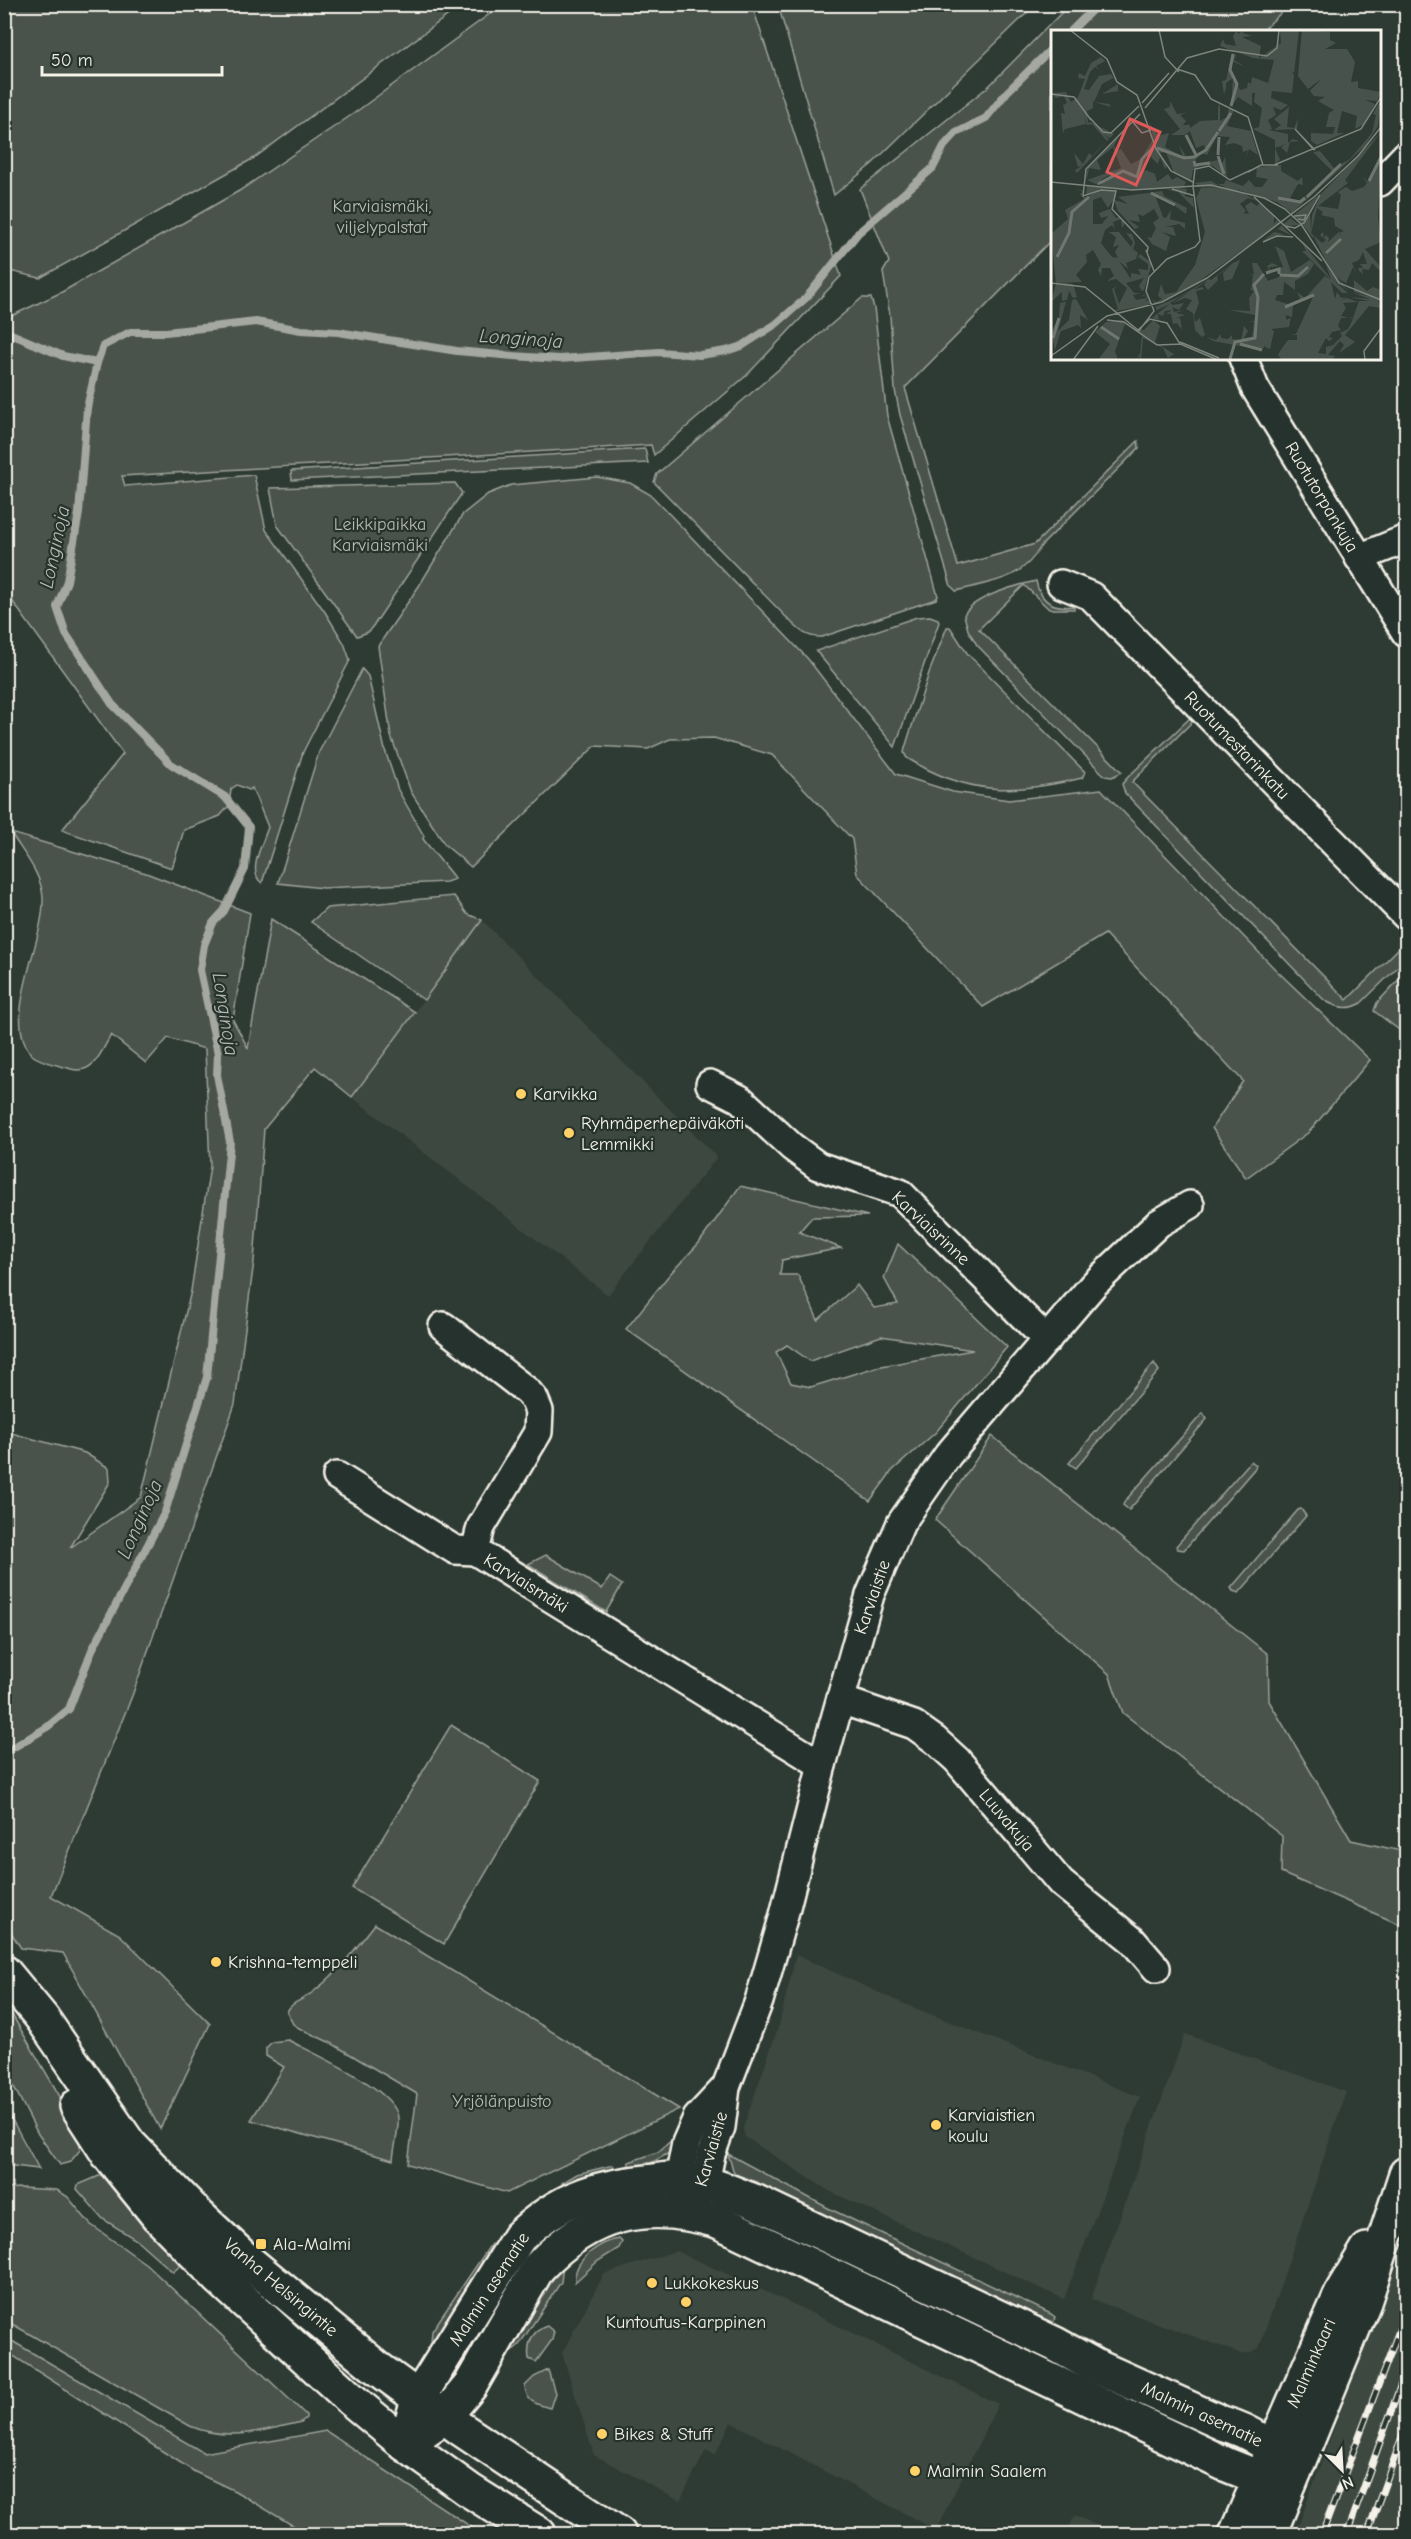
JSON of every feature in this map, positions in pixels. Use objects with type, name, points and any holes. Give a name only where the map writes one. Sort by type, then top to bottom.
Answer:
[{"type":"main road","name":"Vanha Helsingintie","points":[[5,1973],[42,2018],[129,2144],[199,2216],[244,2258],[367,2360],[444,2416],[619,2535]]},
{"type":"main road","name":"Vanha Helsingintie","points":[[5,1973],[27,2027],[108,2154],[158,2216],[218,2277],[352,2400],[405,2444],[469,2490],[539,2535]]},
{"type":"main road","name":"Malmin asematie","points":[[405,2444],[418,2397],[519,2237],[535,2222],[555,2208],[603,2187],[692,2181],[754,2201],[1055,2344],[1093,2365],[1238,2428],[1273,2447],[1294,2472]]},
{"type":"main road","name":"Malminkaari","points":[[1236,2535],[1343,2290],[1402,2185]]},
{"type":"main road","name":"Malminkaari","points":[[1269,2535],[1364,2302],[1402,2185]]},
{"type":"main road","name":"Malmin asematie","points":[[405,2444],[444,2416],[470,2386],[538,2268],[553,2252],[583,2230],[629,2214],[687,2212],[718,2221],[807,2262],[1225,2464],[1260,2478],[1294,2472]]},
{"type":"street","points":[[1381,181],[1407,155]]},
{"type":"street","name":"Ruotutorpankuja","points":[[1243,360],[1246,372],[1407,633]]},
{"type":"street","points":[[1359,558],[1407,539]]},
{"type":"street","name":"Ruotumestarinkatu","points":[[1061,584],[1091,596],[1407,916]]},
{"type":"street","name":"Karviaisrinne","points":[[710,1084],[740,1099],[792,1147],[818,1166],[900,1193],[1047,1340]]},
{"type":"street","name":"Karviaistie","points":[[687,2212],[692,2181],[686,2143],[697,2118],[726,2087],[753,2018],[870,1595],[901,1522],[948,1455],[1094,1284],[1159,1223],[1190,1205]]},
{"type":"street","name":"Karviaismäki","points":[[443,1326],[527,1391],[534,1399],[539,1411],[538,1432],[481,1527],[475,1551],[822,1765]]},
{"type":"street","points":[[337,1476],[455,1550],[475,1551]]},
{"type":"street","name":"Luuvakuja","points":[[841,1700],[914,1725],[935,1740],[957,1760],[1061,1883],[1132,1940],[1156,1968]]},
{"type":"shaded area","points":[[482,920],[717,1157],[608,1295],[352,1097]]},
{"type":"shaded area","name":"Karviaistien koulu","points":[[796,1955],[902,2003],[1140,2097],[1064,2299],[829,2191],[745,2137],[743,2128],[779,2025]]},
{"type":"shaded area","points":[[1185,2034],[1346,2092],[1262,2340],[1259,2348],[1250,2353],[1242,2354],[1091,2299]]},
{"type":"shaded area","points":[[1406,2243],[1406,2534],[1295,2534],[1331,2437]]},
{"type":"shaded area","points":[[676,2251],[795,2305],[998,2404],[936,2530],[731,2422],[715,2455],[706,2450],[680,2501],[594,2455],[562,2353],[604,2274]]},
{"type":"shaded area","points":[[1075,2515],[1114,2534],[1066,2534]]},
{"type":"green space","points":[[778,4],[1035,5],[872,164],[834,195]]},
{"type":"green space","points":[[1070,4],[1289,5],[1263,30],[1051,30],[1051,240],[905,388],[958,566],[1035,544],[1138,441],[1139,448],[1041,546],[1025,566],[994,582],[956,591],[951,586],[900,415],[895,390],[890,316],[883,272],[889,262],[860,189],[989,86]]},
{"type":"green space","points":[[4,5],[462,5],[254,158],[40,278],[5,270]]},
{"type":"green space","name":"Karviaismäki, viljelypalstat","points":[[502,5],[752,5],[841,276],[747,375],[654,455],[651,445],[122,476],[125,486],[254,475],[266,530],[325,612],[344,643],[350,660],[303,752],[262,883],[256,872],[256,864],[268,827],[252,788],[249,790],[237,785],[231,789],[229,806],[220,816],[184,830],[172,868],[62,830],[123,754],[5,591],[5,319],[62,292],[239,191],[353,114]]},
{"type":"green space","points":[[862,298],[871,298],[874,308],[887,416],[938,596],[936,599],[822,637],[816,637],[795,626],[654,482],[657,474]]},
{"type":"green space","points":[[645,449],[648,463],[292,480],[291,471]]},
{"type":"green space","points":[[597,477],[630,483],[651,495],[808,659],[896,774],[953,792],[1009,800],[1101,789],[1274,968],[1370,1060],[1309,1132],[1246,1178],[1212,1128],[1243,1081],[1105,934],[983,1007],[857,874],[852,839],[772,755],[714,738],[670,739],[648,749],[595,746],[471,867],[445,845],[411,792],[391,736],[378,646],[419,586],[463,514],[488,494],[511,485]]},
{"type":"green space","name":"Leikkipaikka Karviaismäki","points":[[455,483],[462,493],[376,622],[368,632],[357,636],[277,525],[270,488]]},
{"type":"green space","points":[[1036,581],[1044,599],[1054,605],[1074,606],[1074,609],[1049,609],[1024,585],[979,629],[1122,772],[1112,777],[1105,776],[977,645],[968,630],[964,615],[976,603],[996,593]]},
{"type":"green space","points":[[930,616],[938,619],[939,622],[895,747],[816,651],[917,617]]},
{"type":"green space","points":[[947,627],[950,627],[967,653],[1085,772],[1082,778],[1035,787],[992,788],[951,779],[907,758],[904,753],[905,748],[929,673]]},
{"type":"green space","points":[[362,669],[368,676],[385,750],[398,790],[424,836],[423,839],[455,879],[446,882],[323,888],[278,883],[319,752]]},
{"type":"green space","points":[[1190,718],[1195,719],[1132,782],[1347,1000],[1406,941],[1406,959],[1360,1004],[1341,1007],[1324,1000],[1125,793],[1122,784]]},
{"type":"green space","points":[[11,833],[146,873],[250,913],[233,1020],[248,1048],[271,919],[415,1012],[352,1097],[315,1067],[264,1129],[254,1261],[235,1404],[132,1696],[51,1896],[120,1935],[210,2024],[160,2129],[63,1953],[21,1948],[5,1923],[4,1431],[85,1453],[109,1468],[110,1482],[70,1548],[141,1497],[191,1291],[210,1166],[205,1049],[168,1038],[146,1063],[111,1035],[96,1061],[86,1069],[71,1069],[46,1062],[32,1055],[23,1039],[20,1021],[26,979],[42,916],[43,898],[36,872]]},
{"type":"green space","points":[[454,896],[467,914],[482,920],[424,1000],[311,922],[327,908]]},
{"type":"green space","points":[[1406,972],[1406,1035],[1374,1011],[1377,1003]]},
{"type":"green space","points":[[740,1186],[868,1216],[812,1217],[799,1232],[841,1248],[782,1260],[780,1275],[798,1275],[818,1320],[857,1285],[874,1308],[898,1304],[884,1278],[898,1244],[1007,1347],[936,1432],[892,1471],[870,1501],[626,1329],[669,1275],[699,1243]],"holes":[[[881,1336],[973,1350],[876,1367],[811,1387],[791,1383],[776,1352],[787,1345],[810,1361]]]},
{"type":"green space","points":[[1154,1363],[1159,1371],[1076,1468],[1069,1463]]},
{"type":"green space","points":[[1203,1413],[1207,1419],[1129,1510],[1123,1505],[1125,1501]]},
{"type":"green space","points":[[992,1436],[1268,1654],[1269,1701],[1351,1840],[1406,1852],[1406,1927],[1281,1873],[1282,1836],[1123,1713],[1109,1674],[935,1520]]},
{"type":"green space","points":[[1251,1461],[1256,1465],[1255,1468],[1184,1550],[1178,1549],[1176,1546]]},
{"type":"green space","points":[[1301,1509],[1306,1516],[1239,1593],[1233,1591],[1231,1588]]},
{"type":"green space","points":[[546,1555],[602,1589],[610,1577],[622,1585],[606,1612],[528,1564]]},
{"type":"green space","points":[[451,1725],[540,1781],[444,1944],[352,1888]]},
{"type":"green space","name":"Yrjölänpuisto","points":[[375,1924],[679,2109],[507,2193],[408,2164],[417,2094],[333,2044],[299,2028],[293,2024],[287,2012],[294,2004],[328,1980]]},
{"type":"green space","points":[[4,2001],[79,2129],[80,2150],[70,2162],[60,2165],[38,2134],[5,2069]]},
{"type":"green space","points":[[288,2040],[352,2073],[384,2096],[394,2107],[398,2123],[393,2160],[251,2120],[284,2067],[266,2056],[266,2048],[272,2042]]},
{"type":"green space","points":[[5,2107],[39,2169],[5,2165]]},
{"type":"green space","points":[[673,2139],[671,2152],[651,2163],[628,2169],[629,2162],[658,2152]]},
{"type":"green space","points":[[728,2154],[828,2208],[1051,2314],[1055,2317],[1050,2330],[738,2178]]},
{"type":"green space","points":[[613,2165],[616,2170],[564,2188],[562,2183],[577,2174]]},
{"type":"green space","points":[[113,2170],[181,2265],[173,2272],[138,2241],[103,2219],[77,2189],[78,2185]]},
{"type":"green space","points":[[5,2189],[57,2190],[68,2197],[90,2224],[146,2264],[306,2415],[306,2418],[301,2422],[273,2429],[245,2433],[204,2431],[190,2426],[5,2320]]},
{"type":"green space","points":[[619,2239],[622,2242],[619,2248],[598,2261],[575,2282],[578,2266],[589,2253],[604,2244]]},
{"type":"green space","points":[[491,2244],[496,2248],[440,2334],[431,2343],[432,2331]]},
{"type":"green space","points":[[563,2264],[561,2282],[519,2345],[512,2351],[509,2349],[546,2285]]},
{"type":"green space","points":[[547,2326],[554,2332],[552,2340],[536,2362],[529,2359],[531,2339],[537,2331]]},
{"type":"green space","points":[[5,2337],[204,2453],[326,2431],[482,2534],[307,2534],[235,2491],[195,2472],[9,2353],[5,2354]]},
{"type":"green space","points":[[548,2370],[555,2393],[550,2408],[536,2404],[530,2399],[525,2386],[534,2377]]},
{"type":"waterway","name":"Longinoja","points":[[1072,30],[1098,4]]},
{"type":"waterway","name":"Longinoja","points":[[4,1753],[46,1728],[69,1709],[92,1650],[165,1512],[207,1377],[230,1142],[217,1075],[218,1054],[200,970],[204,945],[213,923],[224,911],[245,869],[249,827],[225,797],[171,764],[112,704],[66,634],[57,607],[67,581],[79,513],[87,408],[103,346],[130,332],[166,332],[256,322],[301,330],[338,332],[457,351],[559,359],[659,352],[700,355],[742,346],[776,324],[807,297],[858,233],[933,168],[944,146],[956,133],[986,118],[1007,92],[1051,49]]},
{"type":"waterway","points":[[4,331],[63,356],[97,363]]},
{"type":"railway","points":[[1322,2534],[1406,2312]]},
{"type":"railway","points":[[1347,2534],[1406,2370]]},
{"type":"railway","points":[[1367,2534],[1406,2426]]},
{"type":"place","name":"Karvikka","points":[[521,1094]]},
{"type":"place","name":"Ryhmäperhepäiväkoti Lemmikki","points":[[569,1133]]},
{"type":"place","name":"Krishna-temppeli","points":[[216,1962]]},
{"type":"place","name":"Karviaistien koulu","points":[[936,2125]]},
{"type":"place","name":"Ala-Malmi","points":[[261,2244]]},
{"type":"place","name":"Lukkokeskus","points":[[652,2283]]},
{"type":"place","name":"Kuntoutus-Karppinen","points":[[686,2302]]},
{"type":"place","name":"Bikes & Stuff","points":[[602,2434]]},
{"type":"place","name":"Malmin Saalem","points":[[915,2471]]}]
